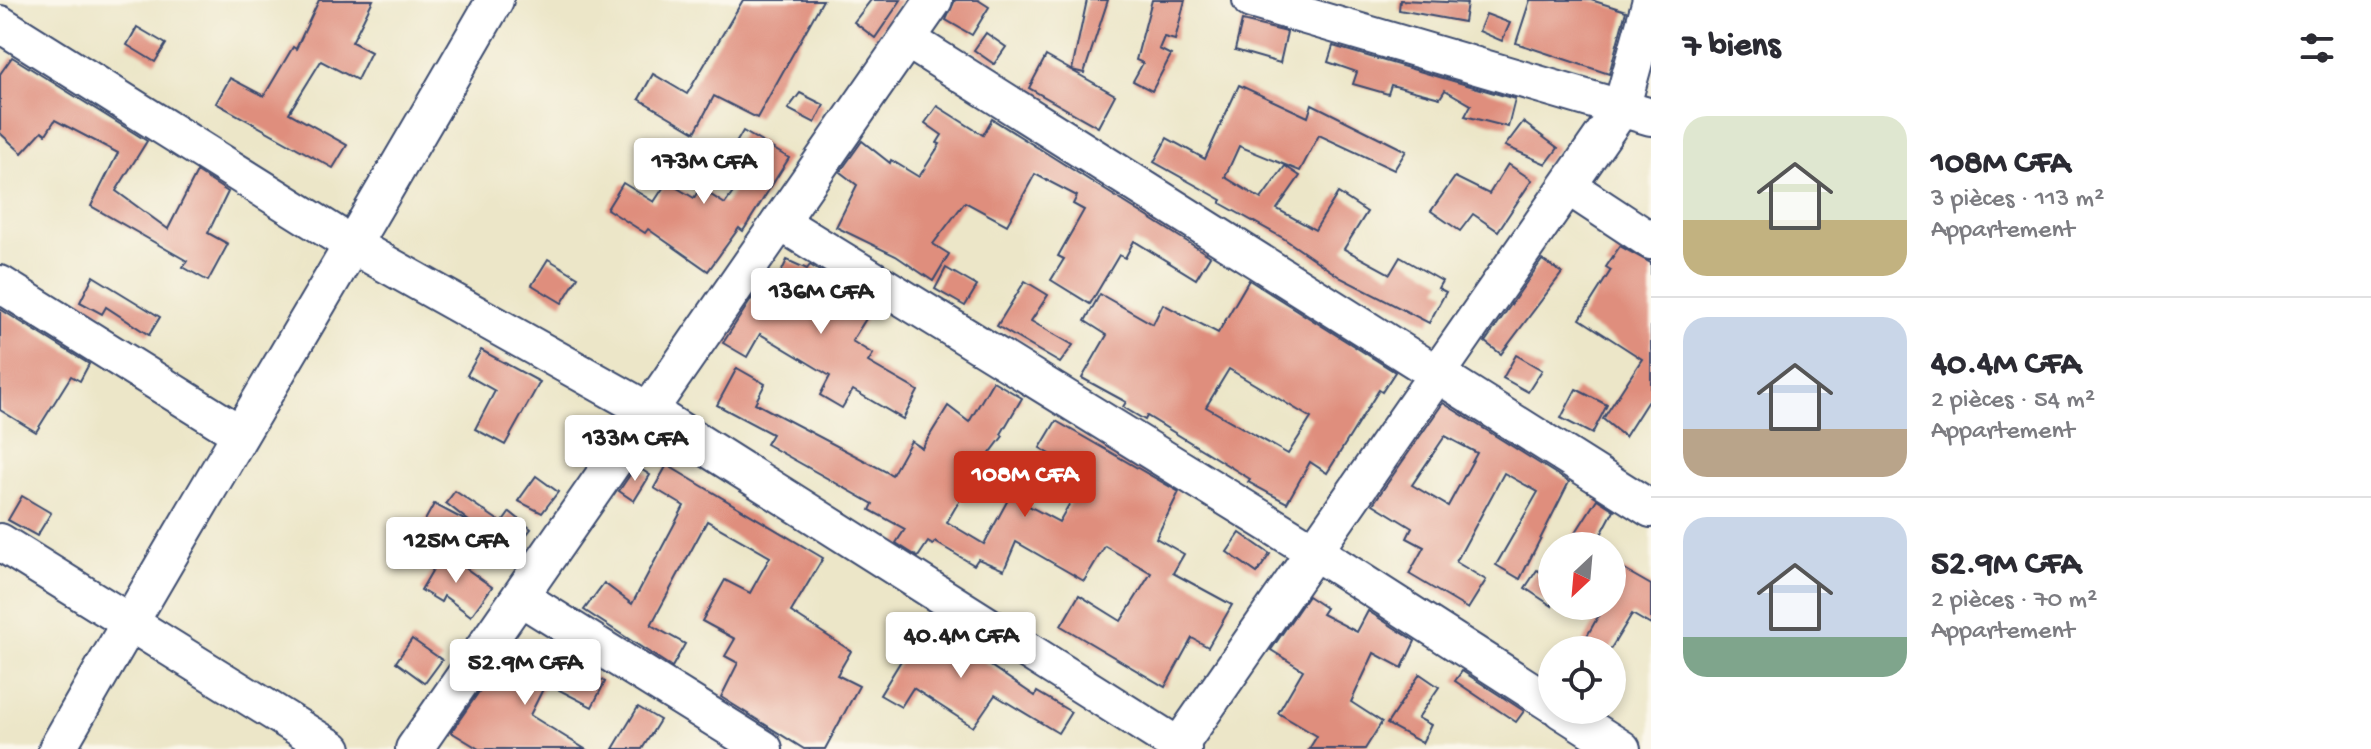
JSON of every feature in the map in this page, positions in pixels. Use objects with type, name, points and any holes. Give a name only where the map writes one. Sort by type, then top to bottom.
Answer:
[{"type":"street","points":[[57,749],[239,433],[354,246],[495,0]]},
{"type":"street","points":[[414,749],[934,0]]},
{"type":"street","points":[[1251,0],[1636,113]]},
{"type":"street","points":[[0,24],[354,246],[649,411],[1179,748],[1312,550],[1569,187],[1636,113],[1651,0]]},
{"type":"street","points":[[908,40],[1435,376],[1651,509]]},
{"type":"street","points":[[1569,187],[1651,241]]},
{"type":"street","points":[[780,222],[1312,550],[1538,695]]},
{"type":"street","points":[[0,284],[239,433]]},
{"type":"street","points":[[0,542],[333,749]]},
{"type":"street","points":[[520,597],[764,749]]},
{"type":"street","points":[[1583,724],[1622,749]]},
{"type":"building","points":[[319,0],[373,0],[352,42],[371,52],[357,80],[321,61],[289,113],[347,145],[333,168],[216,103],[230,78],[264,96],[293,47],[296,49]]},
{"type":"building","points":[[743,0],[823,0],[757,118],[714,96],[695,132],[639,99],[653,74],[687,94]]},
{"type":"building","points":[[871,0],[901,0],[875,38],[854,22]]},
{"type":"building","points":[[955,0],[978,0],[989,7],[972,35],[946,20]]},
{"type":"building","points":[[1087,0],[1108,0],[1084,73],[1072,70]]},
{"type":"building","points":[[1152,0],[1185,0],[1175,40],[1164,37],[1159,49],[1171,55],[1152,91],[1133,81],[1143,63],[1136,60]]},
{"type":"building","points":[[1400,0],[1467,3],[1464,22],[1399,10]]},
{"type":"building","points":[[1530,0],[1591,0],[1626,11],[1609,74],[1516,43]]},
{"type":"building","points":[[1486,14],[1510,23],[1502,41],[1479,31]]},
{"type":"building","points":[[1242,21],[1287,32],[1280,63],[1235,50]]},
{"type":"building","points":[[137,27],[166,44],[155,62],[127,45]]},
{"type":"building","points":[[986,33],[1006,47],[994,64],[974,50]]},
{"type":"building","points":[[1333,46],[1515,99],[1508,127],[1465,116],[1471,105],[1445,90],[1440,98],[1391,85],[1388,94],[1353,84],[1357,72],[1328,62]]},
{"type":"building","points":[[1046,56],[1115,95],[1098,127],[1029,88]]},
{"type":"building","points":[[12,57],[147,141],[116,191],[168,229],[197,172],[228,192],[208,233],[228,244],[208,281],[183,267],[187,261],[91,206],[118,153],[55,120],[46,134],[42,131],[22,153],[0,133],[0,74]]},
{"type":"building","points":[[1239,85],[1308,117],[1312,104],[1406,151],[1394,170],[1319,135],[1300,171],[1239,146],[1225,177],[1261,199],[1285,166],[1300,176],[1277,209],[1315,230],[1338,193],[1367,212],[1344,249],[1390,274],[1400,257],[1442,281],[1438,288],[1446,292],[1429,323],[1341,278],[1283,238],[1220,203],[1222,200],[1154,162],[1167,138],[1205,159]]},
{"type":"building","points":[[800,93],[824,105],[815,123],[788,109]]},
{"type":"building","points":[[937,106],[983,135],[992,119],[1210,256],[1196,279],[1134,241],[1125,258],[1119,255],[1090,304],[1051,280],[1064,259],[1058,256],[1084,210],[1073,204],[1077,196],[1035,174],[1007,225],[965,202],[933,244],[949,254],[933,281],[896,256],[836,227],[857,185],[840,172],[862,141],[890,163],[891,160],[919,177],[940,144],[937,143],[942,135],[925,123]]},
{"type":"building","points":[[1523,122],[1558,148],[1546,164],[1505,146]]},
{"type":"building","points":[[743,131],[789,158],[743,231],[739,228],[708,271],[648,229],[645,233],[607,209],[623,183],[654,202],[667,182],[694,198],[700,188],[725,204],[750,168],[729,155]]},
{"type":"building","points":[[1508,164],[1532,180],[1498,231],[1473,214],[1460,231],[1431,211],[1455,177],[1489,194]]},
{"type":"building","points":[[1620,246],[1651,263],[1651,396],[1625,437],[1603,419],[1642,359],[1580,319],[1611,270],[1606,267]]},
{"type":"building","points":[[548,259],[578,277],[562,303],[532,285]]},
{"type":"building","points":[[787,260],[807,269],[810,265],[874,306],[852,341],[873,354],[868,362],[918,391],[903,419],[853,390],[842,408],[820,395],[830,376],[760,334],[747,357],[723,343],[752,298],[765,306]]},
{"type":"building","points":[[1542,260],[1562,273],[1501,354],[1485,342]]},
{"type":"building","points":[[946,268],[977,286],[965,306],[935,289]]},
{"type":"building","points":[[93,276],[160,317],[149,335],[106,307],[102,314],[80,302]]},
{"type":"building","points":[[1249,280],[1395,372],[1382,392],[1379,390],[1327,473],[1310,462],[1287,503],[1248,482],[1250,479],[1147,416],[1145,420],[1123,407],[1126,402],[1082,378],[1107,335],[1085,321],[1100,294],[1153,324],[1163,304],[1218,333]],"holes":[[[1229,369],[1311,418],[1288,454],[1206,407]]]},
{"type":"building","points":[[1025,281],[1048,295],[1031,321],[1073,345],[1060,363],[997,326]]},
{"type":"building","points":[[0,309],[89,364],[80,381],[71,376],[36,432],[0,410]]},
{"type":"building","points":[[481,350],[540,382],[505,445],[475,429],[495,391],[467,375]]},
{"type":"building","points":[[1516,355],[1542,370],[1528,392],[1503,378]]},
{"type":"building","points":[[737,368],[765,384],[755,403],[892,475],[911,441],[922,448],[948,406],[969,422],[993,381],[1022,398],[1001,434],[1003,436],[976,472],[947,522],[984,544],[1010,496],[1059,522],[1086,475],[1040,448],[1056,421],[1179,492],[1156,538],[1184,554],[1173,573],[1232,605],[1208,647],[1192,638],[1165,687],[1061,626],[1079,595],[1121,621],[1151,573],[1105,546],[1084,581],[1016,542],[1004,570],[978,559],[974,565],[935,542],[933,545],[928,542],[918,557],[896,543],[905,529],[870,510],[873,504],[766,444],[772,434],[717,405]]},
{"type":"building","points":[[1576,389],[1607,405],[1592,434],[1561,418]]},
{"type":"building","points":[[1443,403],[1569,482],[1544,532],[1538,532],[1538,543],[1520,579],[1496,565],[1538,492],[1504,473],[1456,562],[1486,580],[1468,609],[1409,574],[1424,547],[1407,538],[1412,528],[1373,504]],"holes":[[[1445,436],[1477,453],[1448,506],[1412,485]]]},
{"type":"building","points":[[667,465],[823,558],[791,612],[851,651],[837,675],[859,686],[825,749],[804,749],[721,697],[738,663],[725,656],[735,639],[702,621],[725,580],[750,593],[770,557],[707,521],[651,625],[685,644],[672,667],[584,610],[604,583],[632,604],[684,506],[654,488]]},
{"type":"building","points":[[636,466],[650,475],[634,501],[619,491]]},
{"type":"building","points":[[536,476],[558,492],[542,513],[518,501]]},
{"type":"building","points":[[455,491],[502,523],[510,512],[531,529],[511,554],[446,503]]},
{"type":"building","points":[[22,496],[51,513],[37,536],[8,520]]},
{"type":"building","points":[[1597,499],[1614,510],[1602,532],[1576,532]]},
{"type":"building","points":[[434,504],[472,524],[456,553],[418,533]]},
{"type":"building","points":[[1240,533],[1270,554],[1257,573],[1227,552]]},
{"type":"building","points":[[443,552],[492,587],[471,616],[444,596],[441,602],[421,590]]},
{"type":"building","points":[[1537,570],[1538,571],[1538,597],[1525,588]]},
{"type":"building","points":[[1626,571],[1651,585],[1651,625],[1632,614],[1619,636],[1587,636],[1596,620],[1626,620]]},
{"type":"building","points":[[1308,596],[1326,608],[1322,614],[1357,632],[1368,611],[1415,641],[1402,668],[1374,653],[1351,702],[1382,722],[1365,749],[1309,749],[1317,736],[1278,713],[1303,670],[1271,650]]},
{"type":"building","points":[[916,615],[946,632],[945,635],[1035,696],[1037,692],[1071,712],[1058,733],[995,695],[973,727],[913,688],[901,707],[880,695],[910,646],[901,640]]},
{"type":"building","points":[[412,639],[442,660],[425,683],[396,662]]},
{"type":"building","points":[[542,646],[605,682],[592,707],[546,683],[530,715],[585,749],[479,749],[451,732],[492,673],[519,688]]},
{"type":"building","points":[[1462,671],[1524,711],[1516,722],[1455,681]]},
{"type":"building","points":[[1420,674],[1439,687],[1418,718],[1431,725],[1422,743],[1387,724]]},
{"type":"building","points":[[638,707],[660,720],[642,749],[613,749]]}]
